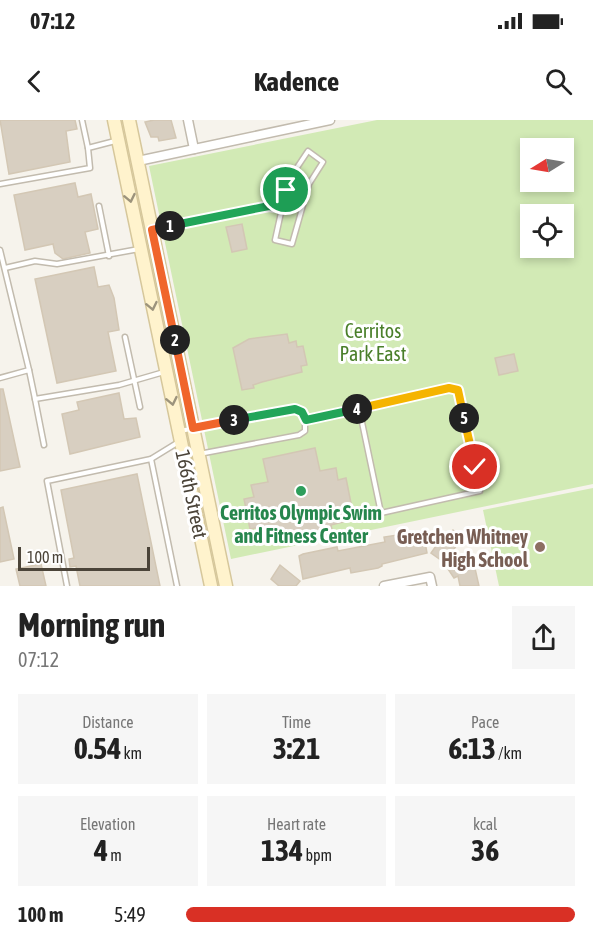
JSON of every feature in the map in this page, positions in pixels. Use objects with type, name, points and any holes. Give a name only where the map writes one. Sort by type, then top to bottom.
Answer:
[{"type":"street","name":"166th Street","points":[[114,120],[211,586]]},
{"type":"street","name":"166th Street","points":[[129,120],[226,586]]},
{"type":"street","points":[[188,120],[194,149]]},
{"type":"street","points":[[138,161],[294,124],[330,120]]},
{"type":"street","points":[[137,232],[152,230]]},
{"type":"street","points":[[384,586],[431,581]]},
{"type":"lane","points":[[0,184],[90,168],[82,120]]},
{"type":"lane","points":[[88,148],[118,140]]},
{"type":"lane","points":[[309,151],[323,162],[309,184],[292,244],[275,240],[282,208],[292,175],[309,151]]},
{"type":"lane","points":[[99,206],[109,256]]},
{"type":"lane","points":[[152,230],[269,206],[282,208]]},
{"type":"lane","points":[[0,249],[44,445]]},
{"type":"lane","points":[[5,268],[35,261],[57,264],[141,249]]},
{"type":"lane","points":[[125,337],[140,407]]},
{"type":"lane","points":[[0,378],[29,370]]},
{"type":"lane","points":[[35,399],[119,385],[166,371]]},
{"type":"lane","points":[[306,420],[359,408],[449,388],[458,390],[480,491],[381,513],[359,408]]},
{"type":"lane","points":[[68,586],[47,481],[151,459],[193,428],[295,409],[302,412],[306,420],[305,431],[299,435],[184,457]]},
{"type":"lane","points":[[151,459],[177,586]]},
{"type":"green space","name":"Cerritos Park East","points":[[377,120],[593,120],[593,484],[231,559],[149,166]]},
{"type":"green space","name":"Gretchen Whitney High School","points":[[593,488],[593,586],[499,586],[483,510]]},
{"type":"building","points":[[0,120],[75,120],[77,129],[66,131],[70,162],[9,174]]},
{"type":"building","points":[[171,120],[176,138],[159,141],[158,137],[151,137],[145,122]]},
{"type":"building","points":[[75,183],[78,197],[91,194],[98,229],[85,232],[90,253],[63,259],[55,253],[53,244],[25,250],[14,195]]},
{"type":"building","points":[[242,224],[247,249],[232,252],[226,227]]},
{"type":"building","points":[[94,267],[98,287],[109,285],[114,298],[119,330],[108,332],[116,371],[57,383],[35,279]]},
{"type":"building","points":[[287,334],[289,343],[296,341],[297,347],[303,346],[307,365],[301,366],[302,372],[262,382],[253,385],[254,388],[242,390],[233,348],[249,339]]},
{"type":"building","points":[[514,354],[518,371],[499,375],[495,358]]},
{"type":"building","points":[[0,389],[3,389],[20,467],[0,471]]},
{"type":"building","points":[[119,393],[124,419],[136,418],[140,437],[70,454],[62,414],[79,410],[77,402]]},
{"type":"building","name":"Cerritos Olympic Swim and Fitness Center","points":[[315,448],[320,471],[336,468],[338,480],[346,478],[352,508],[344,509],[347,521],[331,525],[333,534],[288,543],[287,534],[262,539],[260,527],[250,529],[244,499],[254,497],[251,485],[268,482],[263,459]]},
{"type":"building","points":[[137,474],[160,586],[80,586],[76,566],[70,567],[69,559],[74,558],[61,490]]},
{"type":"building","points":[[3,507],[14,559],[0,562],[0,508]]},
{"type":"building","points":[[453,530],[462,537],[445,563],[431,553],[445,533],[449,536]]},
{"type":"building","points":[[423,531],[427,553],[382,564],[378,568],[351,573],[350,568],[303,579],[299,556],[303,554],[337,547],[338,551],[385,542],[384,537]]},
{"type":"building","points":[[467,553],[474,564],[479,586],[460,586],[458,576],[454,578],[446,566]]},
{"type":"building","points":[[41,564],[46,586],[20,586],[16,569]]},
{"type":"building","points":[[280,565],[300,581],[296,586],[279,586],[271,579]]},
{"type":"place","name":"Cerritos Olympic Swim and Fitness Center","points":[[301,491]]},
{"type":"place","name":"Gretchen Whitney High School","points":[[540,547]]},
{"type":"route","points":[[286,190],[282,208],[269,206],[152,230],[193,428],[295,409],[302,412],[306,420],[449,388],[458,390],[475,467]]}]
